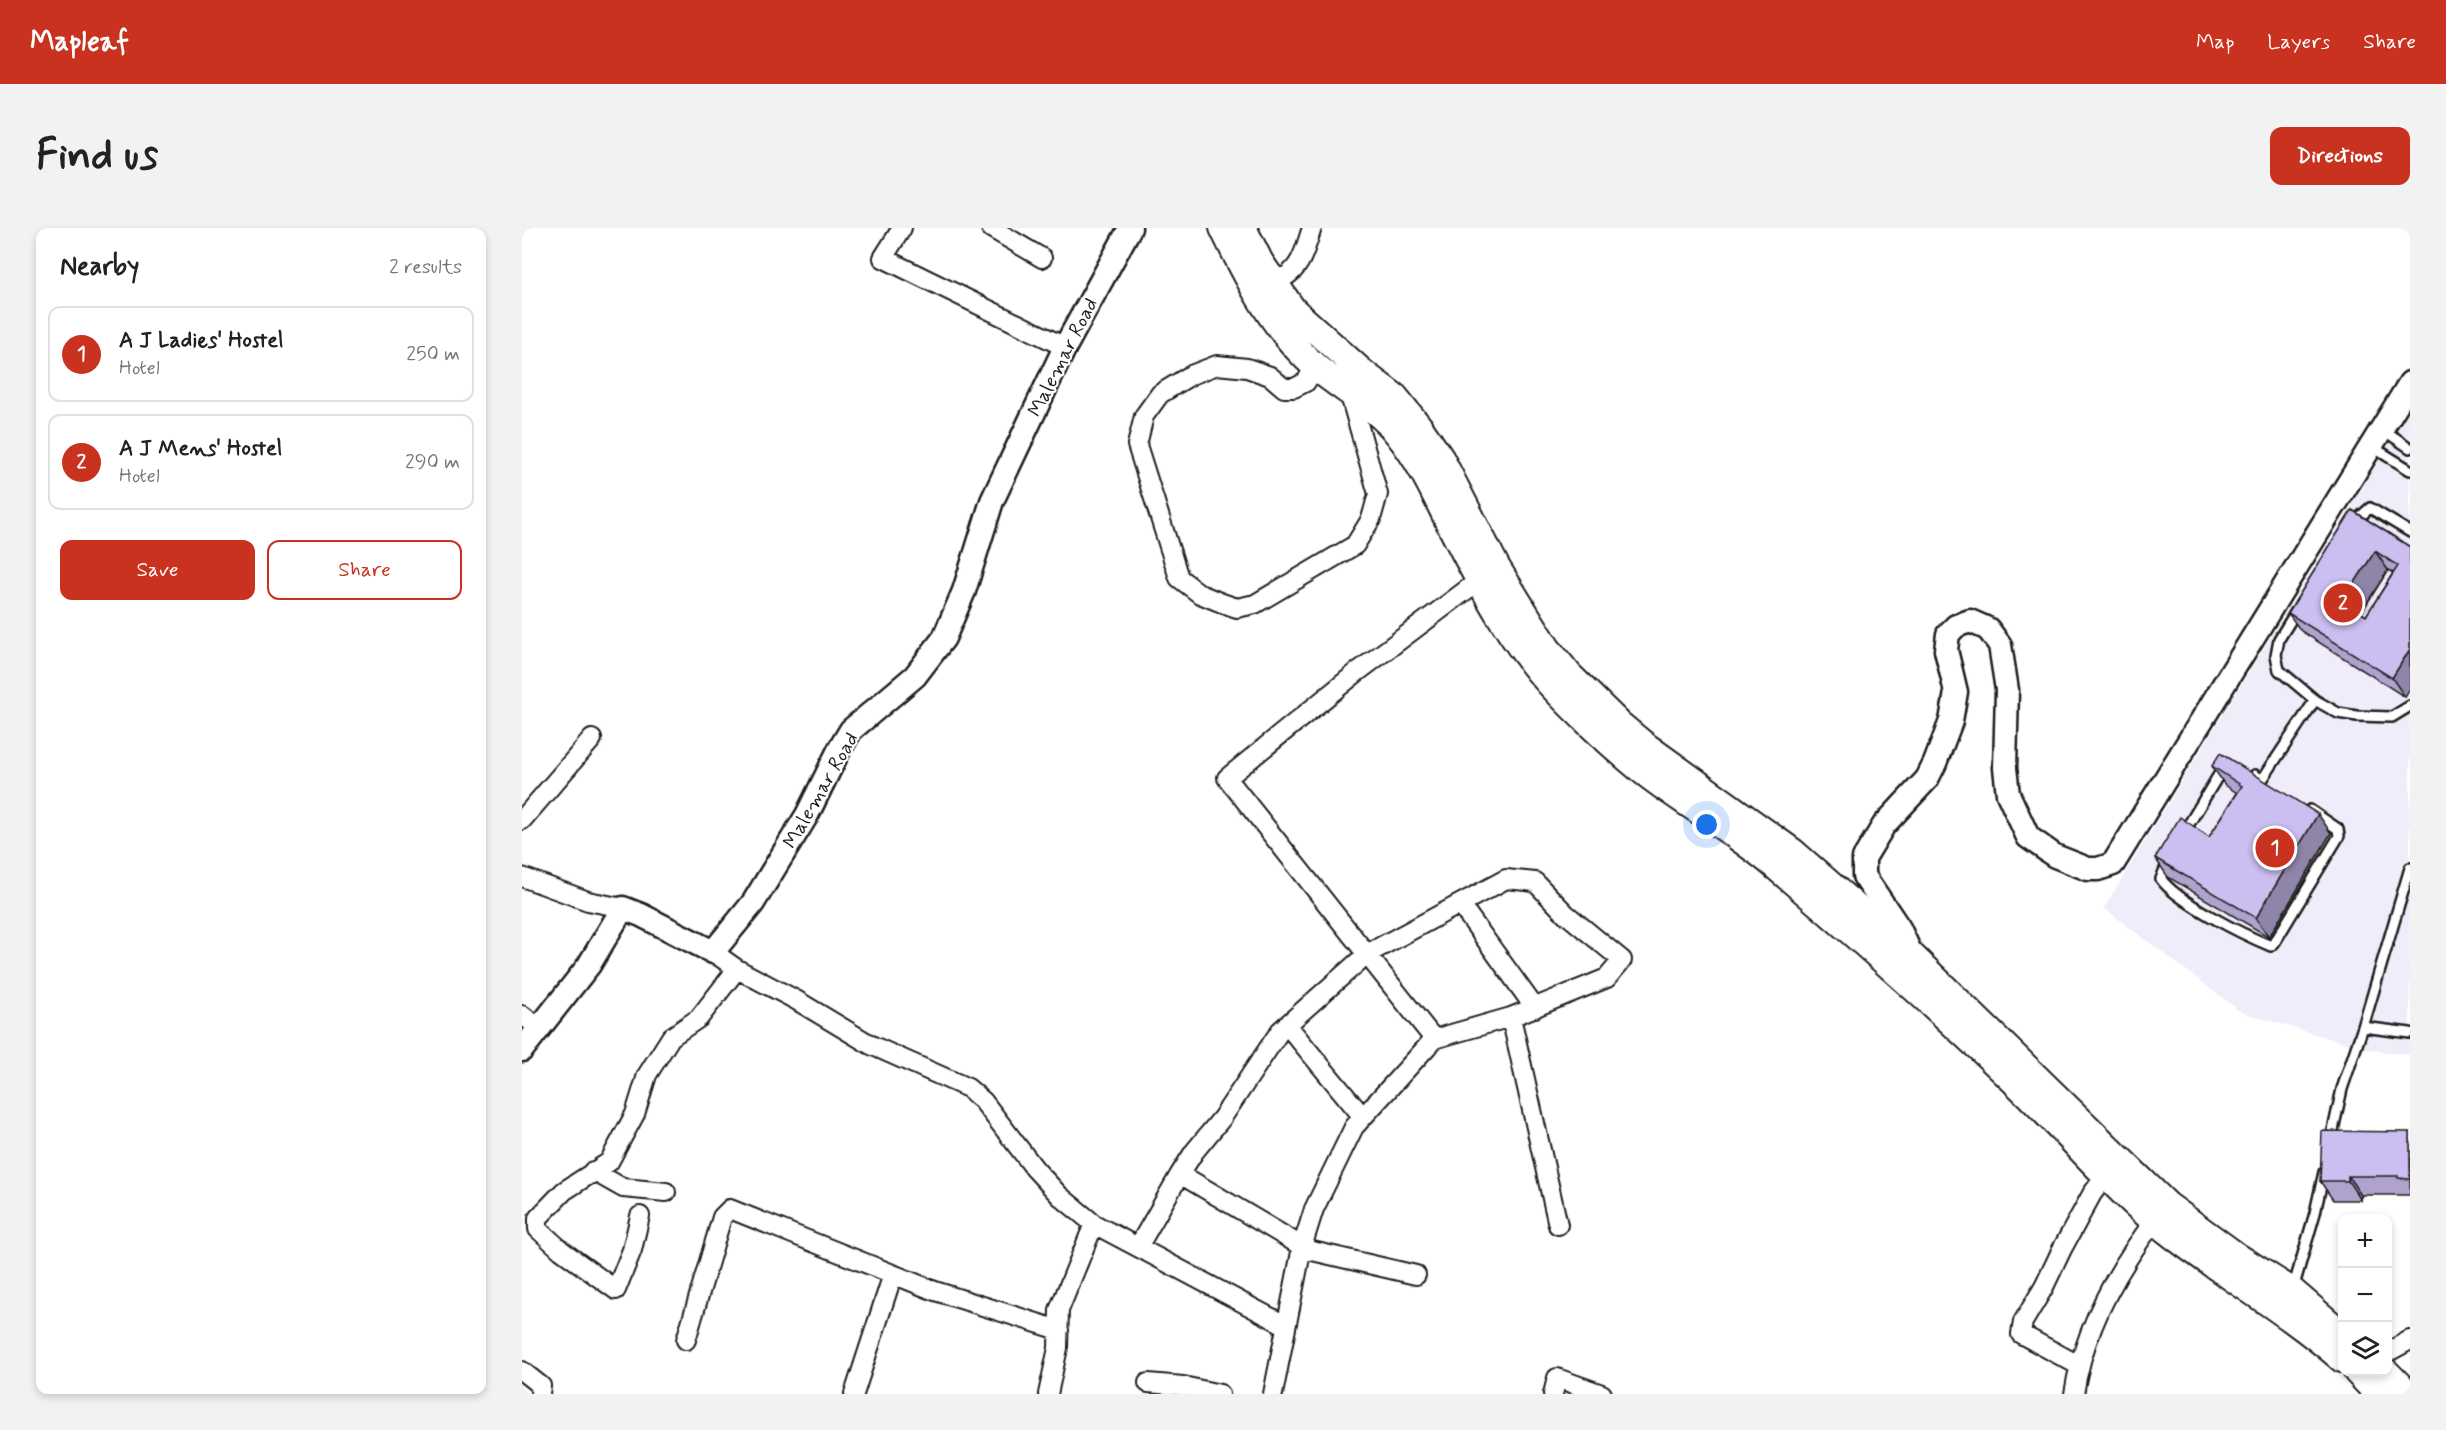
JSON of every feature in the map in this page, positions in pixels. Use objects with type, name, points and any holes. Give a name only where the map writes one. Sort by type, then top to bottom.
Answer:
[{"type":"main road","points":[[1222,228],[1246,277],[1279,327],[1315,366],[1397,432],[1430,481],[1457,539],[1569,675],[1642,744],[1793,852],[1846,911],[2137,1206],[2161,1212],[2238,1257],[2292,1291],[2338,1330]]},
{"type":"main road","points":[[1243,228],[1268,274],[1293,310],[1363,373],[1395,397],[1420,428],[1441,459],[1488,574]]},
{"type":"main road","points":[[1846,911],[1912,956],[2161,1212],[2338,1355]]},
{"type":"main road","points":[[2362,1376],[2378,1394]]},
{"type":"main road","points":[[2391,1376],[2408,1394]]},
{"type":"street","points":[[902,228],[883,258],[1065,347]]},
{"type":"street","points":[[991,228],[1042,258]]},
{"type":"street","name":"Malemar Road","points":[[713,952],[753,903],[807,815],[851,730],[915,676],[944,638],[964,591],[992,501],[1065,347],[1130,228]]},
{"type":"street","points":[[1268,274],[1283,279],[1294,272],[1302,258],[1312,228]]},
{"type":"street","points":[[1315,366],[1306,382],[1294,388],[1284,388],[1270,376],[1247,368],[1217,364],[1191,375],[1160,394],[1144,416],[1137,445],[1179,578],[1200,594],[1237,608],[1255,604],[1355,545],[1371,519],[1378,494],[1349,392]]},
{"type":"street","points":[[1912,956],[1899,928],[1864,876],[1864,858],[1884,825],[1927,779],[1951,721],[1956,692],[1947,650],[1948,634],[1956,626],[1970,621],[1988,629],[2000,645],[2007,690],[2005,768],[2008,794],[2028,837],[2055,856],[2088,869],[2098,869],[2114,864],[2410,383]]},
{"type":"street","points":[[1434,1039],[1227,778],[1356,673],[1488,574]]},
{"type":"street","points":[[522,820],[592,739]]},
{"type":"street","points":[[522,877],[588,901],[623,908],[641,915],[713,952],[736,969],[796,1000],[871,1045],[968,1088],[976,1094],[1035,1169],[1060,1196],[1094,1224],[1285,1324]]},
{"type":"street","points":[[1138,1247],[1194,1152],[1222,1118],[1280,1031],[1367,954],[1506,879],[1535,882],[1566,914],[1622,960],[1607,978],[1511,1017],[1434,1039],[1354,1127],[1314,1209],[1302,1247],[1285,1324],[1274,1394]]},
{"type":"street","points":[[1460,904],[1535,1008]]},
{"type":"street","points":[[522,1050],[531,1022],[589,965],[623,908]]},
{"type":"street","points":[[522,1235],[564,1191],[609,1162],[635,1114],[647,1075],[671,1037],[699,1018],[736,969]]},
{"type":"street","points":[[1511,1017],[1558,1225]]},
{"type":"street","points":[[1287,1025],[1363,1117]]},
{"type":"street","points":[[593,1172],[623,1188],[666,1192]]},
{"type":"street","points":[[1180,1174],[1308,1250],[1416,1275]]},
{"type":"street","points":[[2078,1365],[2021,1334],[2023,1322],[2044,1287],[2092,1194],[2106,1175]]},
{"type":"street","points":[[686,1340],[722,1217],[730,1209],[934,1291],[1059,1330]]},
{"type":"street","points":[[2074,1394],[2078,1365],[2101,1304],[2161,1212]]},
{"type":"street","points":[[538,1218],[538,1229],[553,1243],[616,1290],[632,1250],[640,1216]]},
{"type":"street","points":[[1048,1394],[1058,1348],[1059,1311],[1094,1224]]},
{"type":"street","points":[[854,1394],[893,1274]]},
{"type":"street","points":[[2392,1350],[2410,1340]]},
{"type":"street","points":[[522,1371],[541,1386],[540,1394]]},
{"type":"street","points":[[1553,1394],[1557,1378],[1602,1394]]},
{"type":"street","points":[[1148,1383],[1183,1386],[1220,1394]]},
{"type":"lane","points":[[2376,437],[2410,448]]},
{"type":"lane","points":[[2376,437],[2410,470]]},
{"type":"lane","points":[[2348,530],[2354,520],[2370,508],[2410,532]]},
{"type":"lane","points":[[2304,600],[2279,639],[2276,655],[2280,670],[2315,700],[2338,713],[2392,717],[2410,706]]},
{"type":"lane","points":[[2262,780],[2315,700]]},
{"type":"lane","points":[[2178,842],[2225,764],[2239,766],[2272,786]]},
{"type":"lane","points":[[2173,852],[2162,872],[2161,879],[2168,887],[2221,921],[2271,946],[2339,836],[2340,831],[2336,826],[2300,803]]},
{"type":"lane","points":[[2292,1291],[2315,1213],[2342,1089],[2363,1027],[2410,868]]},
{"type":"lane","points":[[2363,1027],[2410,1033]]},
{"type":"shaded area","points":[[2410,401],[2410,1055],[2366,1049],[2241,1012],[2104,908],[2361,490]]},
{"type":"building","points":[[2352,510],[2410,547],[2410,649],[2392,678],[2288,613]],"holes":[[[2375,551],[2398,566],[2366,616],[2343,601]]]},
{"type":"building","points":[[2220,753],[2318,814],[2256,918],[2155,858],[2180,817],[2209,837],[2242,786],[2212,766]]},
{"type":"building","points":[[2322,1131],[2410,1132],[2410,1179],[2398,1178],[2398,1176],[2348,1176],[2348,1181],[2320,1181]]},
{"type":"place","name":"A J Mens' Hostel","points":[[2343,603]]},
{"type":"place","name":"A J Ladies' Hostel","points":[[2275,848]]}]
